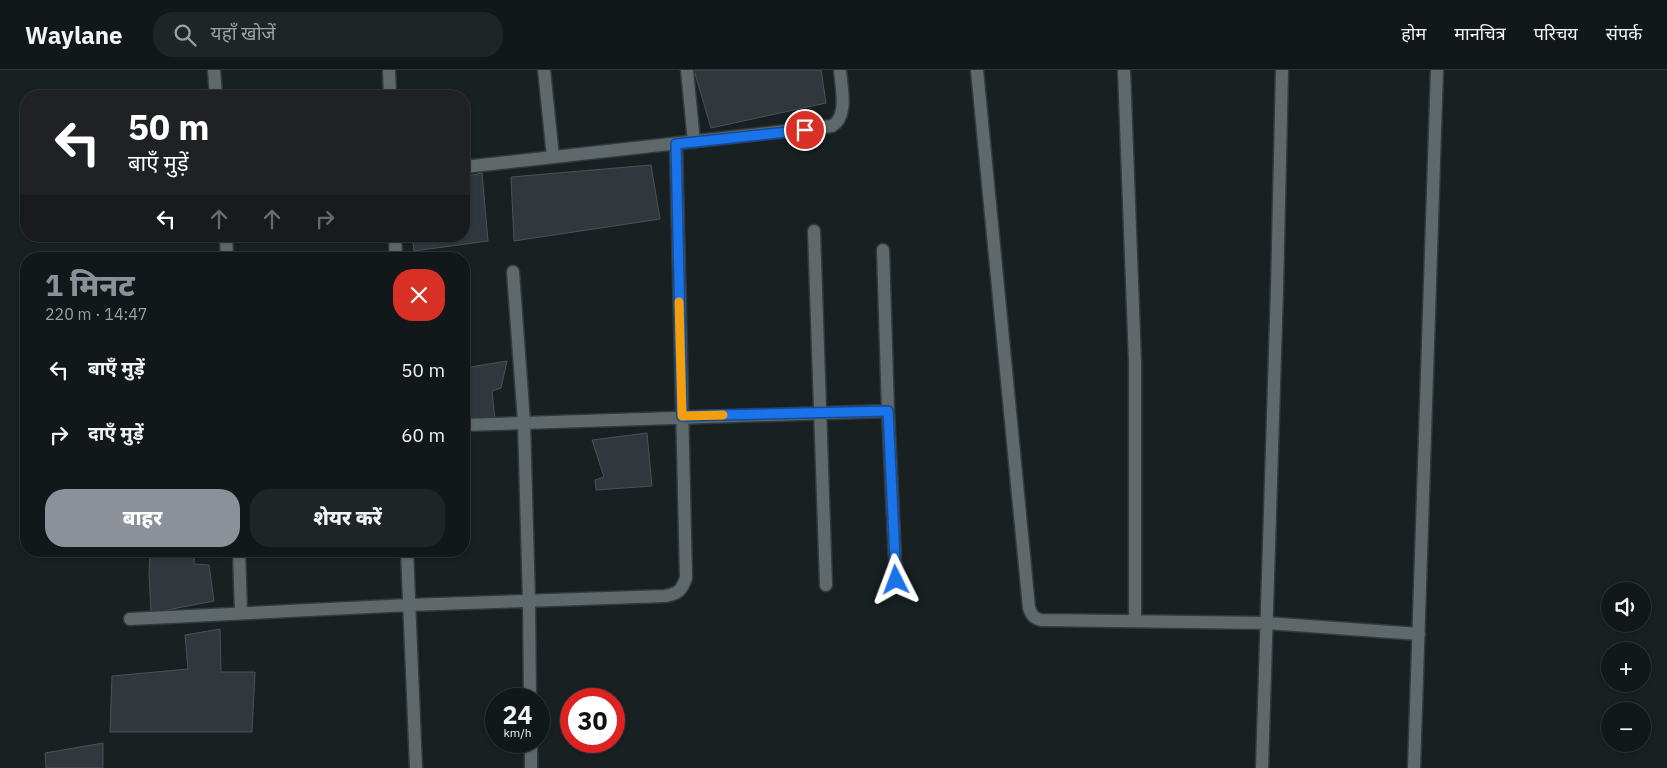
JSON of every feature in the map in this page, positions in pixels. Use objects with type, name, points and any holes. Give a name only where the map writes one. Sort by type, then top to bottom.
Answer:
[{"type":"street","points":[[214,70],[216,90]]},
{"type":"street","points":[[389,70],[390,90]]},
{"type":"street","points":[[544,70],[553,157]]},
{"type":"street","points":[[687,70],[694,142]]},
{"type":"street","points":[[470,165],[832,126],[838,122],[841,116],[840,70]]},
{"type":"street","points":[[977,70],[1029,608],[1035,619],[1266,623],[1419,634]]},
{"type":"street","points":[[1124,70],[1135,362],[1135,621]]},
{"type":"street","points":[[1262,768],[1282,70]]},
{"type":"street","points":[[1414,768],[1437,70]]},
{"type":"street","points":[[130,619],[409,605],[665,596],[674,594],[683,588],[686,578],[676,144]]},
{"type":"street","points":[[814,232],[826,585]]},
{"type":"street","points":[[883,250],[896,580]]},
{"type":"street","points":[[513,272],[524,422],[530,688]]},
{"type":"street","points":[[470,425],[682,416],[888,411]]},
{"type":"street","points":[[239,557],[241,613]]},
{"type":"street","points":[[407,557],[416,768]]},
{"type":"street","points":[[531,753],[531,768]]},
{"type":"building","points":[[694,70],[821,70],[826,103],[711,128]]},
{"type":"building","points":[[651,165],[660,219],[514,241],[511,177]]},
{"type":"building","points":[[482,173],[488,241],[414,251],[413,242],[470,242],[470,176]]},
{"type":"building","points":[[507,361],[501,388],[492,391],[495,419],[470,418],[470,367]]},
{"type":"building","points":[[647,433],[652,486],[596,490],[595,480],[604,477],[592,440]]},
{"type":"building","points":[[150,557],[195,557],[194,564],[209,565],[214,601],[151,613]]},
{"type":"building","points":[[220,629],[221,672],[255,672],[252,732],[110,732],[112,676],[188,669],[185,635]]},
{"type":"building","points":[[103,743],[103,768],[46,768],[45,753]]},
{"type":"slow traffic","points":[[679,302],[682,416],[723,415]]},
{"type":"route","points":[[805,130],[676,144],[682,416],[888,411],[896,580]]}]
